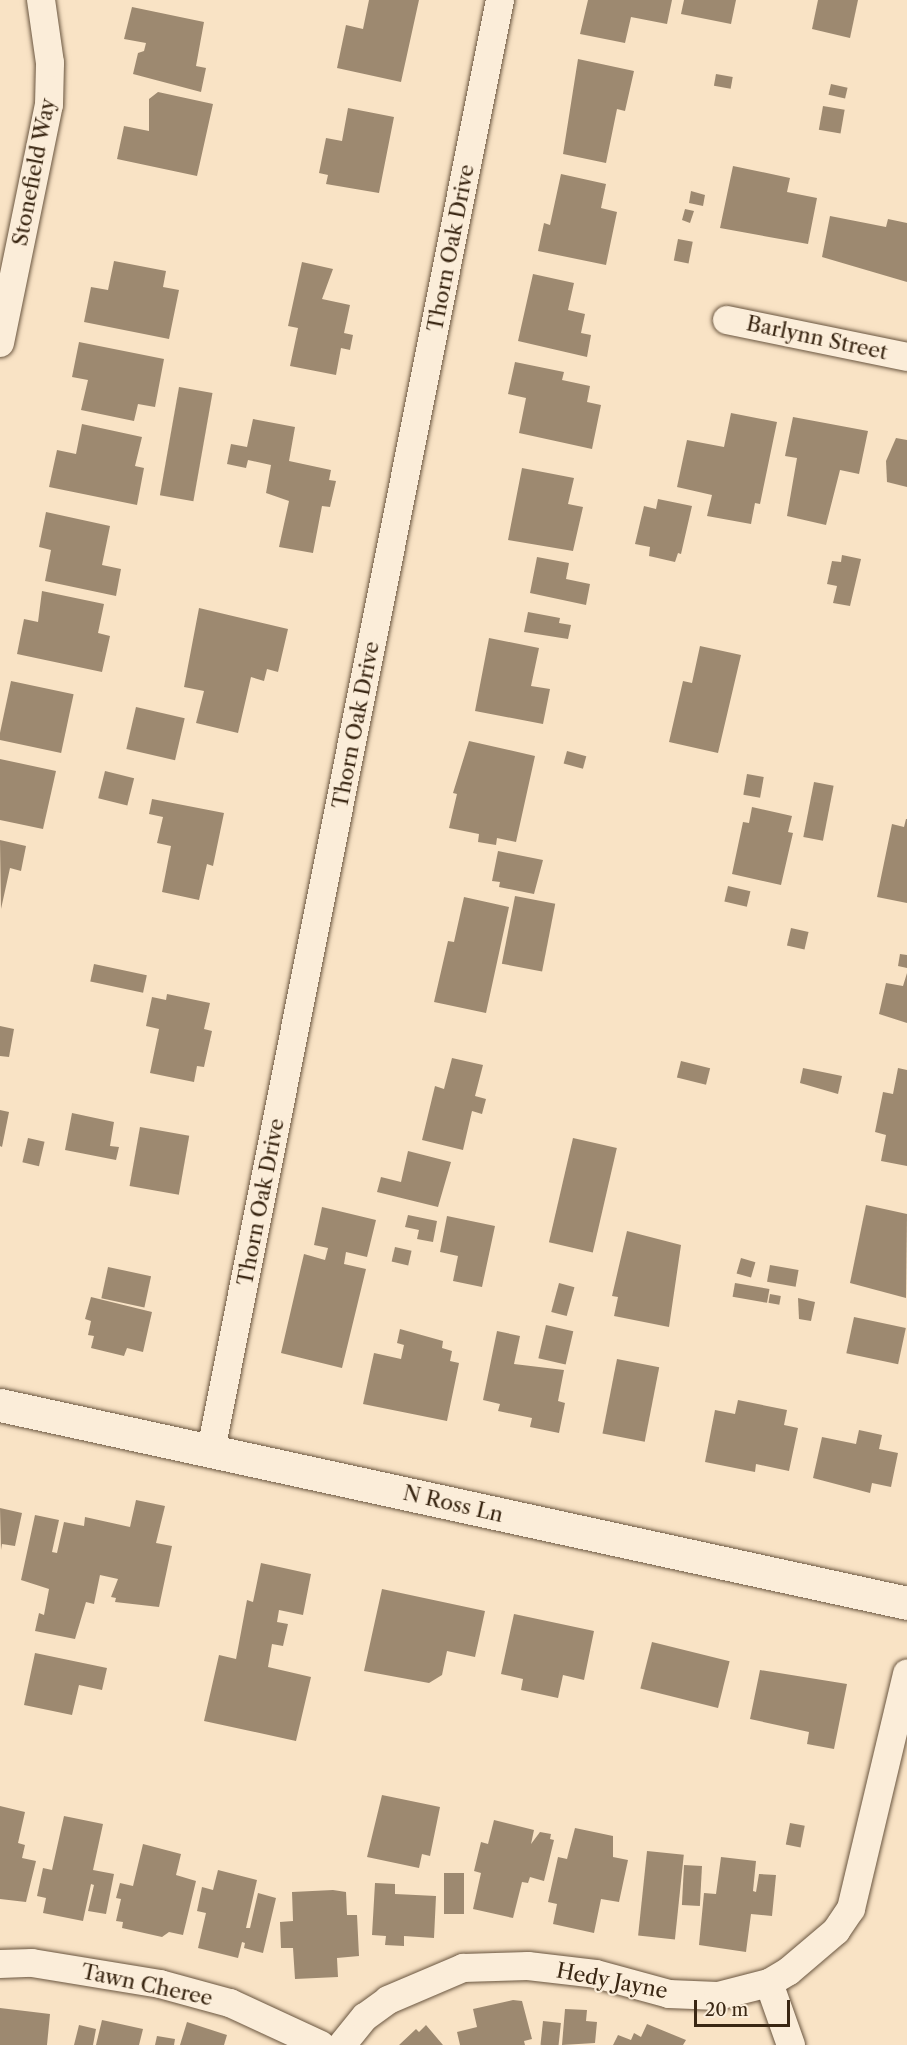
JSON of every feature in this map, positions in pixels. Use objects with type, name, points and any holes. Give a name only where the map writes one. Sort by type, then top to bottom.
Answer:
[{"type":"main road","name":"N Ross Ln","points":[[0,1405],[907,1603]]},
{"type":"street","name":"Stonefield Way","points":[[1,335],[49,105],[50,63],[41,0]]},
{"type":"street","name":"Thorn Oak Drive","points":[[211,1450],[500,0]]},
{"type":"street","name":"Barlynn Street","points":[[727,320],[907,357]]},
{"type":"street","name":"Hedy Jayne","points":[[342,2045],[365,2017],[388,2000],[463,1968],[493,1964],[584,1972],[669,1994],[718,1995],[769,1983],[818,1949],[851,1909],[907,1674]]},
{"type":"street","name":"Tawn Cheree","points":[[0,1964],[32,1963],[160,1984],[230,2003],[321,2045]]},
{"type":"street","points":[[769,1983],[791,2045]]},
{"type":"building","points":[[369,0],[419,0],[401,82],[337,68],[346,25],[363,29]]},
{"type":"building","points":[[588,0],[672,0],[667,24],[631,17],[625,43],[580,34]]},
{"type":"building","points":[[684,0],[736,0],[731,24],[681,14]]},
{"type":"building","points":[[818,0],[858,0],[850,38],[812,29]]},
{"type":"building","points":[[132,7],[204,22],[196,66],[206,68],[201,92],[133,74],[138,53],[144,51],[146,43],[124,39]]},
{"type":"building","points":[[578,59],[634,71],[625,111],[617,109],[606,163],[563,154]]},
{"type":"building","points":[[716,74],[733,77],[731,89],[714,86]]},
{"type":"building","points":[[831,84],[848,88],[845,99],[829,95]]},
{"type":"building","points":[[158,92],[213,104],[197,176],[117,159],[124,126],[149,131],[149,99]]},
{"type":"building","points":[[823,106],[845,110],[840,133],[819,130]]},
{"type":"building","points":[[348,108],[394,117],[379,193],[326,184],[328,175],[319,173],[326,138],[342,141]]},
{"type":"building","points":[[733,166],[790,178],[787,192],[817,198],[808,244],[720,228]]},
{"type":"building","points":[[561,174],[606,184],[601,208],[617,212],[606,265],[538,251],[544,223],[550,225]]},
{"type":"building","points":[[691,191],[705,195],[703,206],[689,203]]},
{"type":"building","points":[[685,209],[694,211],[690,223],[682,220]]},
{"type":"building","points":[[830,216],[886,227],[888,219],[907,223],[907,282],[822,257]]},
{"type":"building","points":[[678,239],[693,242],[689,263],[674,261]]},
{"type":"building","points":[[114,261],[166,271],[163,287],[179,290],[169,339],[84,322],[91,287],[108,290]]},
{"type":"building","points":[[302,262],[333,269],[322,299],[350,305],[344,333],[353,335],[350,350],[341,348],[336,375],[290,366],[298,328],[288,326]]},
{"type":"building","points":[[533,274],[574,283],[568,310],[585,314],[581,333],[591,335],[587,357],[518,341]]},
{"type":"building","points":[[79,342],[164,359],[155,407],[138,404],[134,421],[81,410],[88,380],[72,377]]},
{"type":"building","points":[[515,362],[564,372],[562,380],[590,386],[587,402],[601,405],[592,449],[519,433],[526,398],[508,394]]},
{"type":"building","points":[[179,387],[212,393],[193,501],[160,495]]},
{"type":"building","points":[[731,413],[777,422],[760,504],[755,503],[751,524],[707,516],[712,495],[677,487],[687,440],[724,447]]},
{"type":"building","points":[[793,417],[868,431],[859,474],[840,470],[826,525],[787,516],[797,458],[785,456]]},
{"type":"building","points":[[253,419],[295,427],[289,461],[331,470],[329,480],[336,481],[330,507],[322,506],[313,553],[279,547],[289,501],[266,493],[271,465],[248,460],[246,468],[227,464],[231,444],[247,447]]},
{"type":"building","points":[[82,424],[142,437],[135,466],[144,468],[137,505],[49,487],[57,450],[76,454]]},
{"type":"building","points":[[896,438],[907,440],[907,487],[887,482],[886,461]]},
{"type":"building","points":[[522,468],[574,478],[568,504],[583,507],[573,551],[508,540]]},
{"type":"building","points":[[658,499],[692,506],[681,554],[678,553],[675,562],[649,556],[650,547],[635,544],[644,506],[656,509]]},
{"type":"building","points":[[46,512],[110,526],[102,565],[121,569],[116,596],[45,581],[51,550],[39,547]]},
{"type":"building","points":[[842,555],[861,559],[850,606],[833,603],[837,586],[827,584],[832,561],[841,562]]},
{"type":"building","points":[[537,557],[569,563],[566,579],[590,584],[586,605],[530,593]]},
{"type":"building","points":[[42,591],[104,604],[98,633],[110,636],[102,672],[17,654],[24,619],[38,622]]},
{"type":"building","points":[[199,608],[288,629],[278,672],[267,669],[264,681],[251,677],[238,733],[196,723],[204,691],[184,687]]},
{"type":"building","points":[[528,612],[560,618],[559,623],[571,625],[568,639],[524,632]]},
{"type":"building","points":[[489,638],[539,648],[531,686],[550,689],[543,724],[475,711]]},
{"type":"building","points":[[700,646],[741,655],[718,753],[669,742],[683,681],[692,683]]},
{"type":"building","points":[[11,681],[74,694],[61,753],[0,740]]},
{"type":"building","points":[[136,707],[185,718],[175,760],[126,749]]},
{"type":"building","points":[[469,741],[535,756],[516,842],[497,838],[496,845],[478,842],[479,834],[449,828],[457,794],[453,793]]},
{"type":"building","points":[[567,751],[586,756],[583,769],[564,764]]},
{"type":"building","points":[[0,759],[56,771],[43,829],[0,820]]},
{"type":"building","points":[[105,771],[134,778],[127,805],[98,798]]},
{"type":"building","points":[[747,774],[764,777],[760,798],[743,795]]},
{"type":"building","points":[[814,782],[834,786],[823,841],[803,837]]},
{"type":"building","points":[[152,799],[224,813],[213,866],[207,864],[199,900],[162,892],[171,846],[157,843],[163,817],[149,814]]},
{"type":"building","points":[[752,807],[792,816],[788,832],[793,833],[781,885],[732,874],[743,822],[749,823]]},
{"type":"building","points":[[906,819],[907,903],[877,897],[892,824],[904,827]]},
{"type":"building","points":[[0,840],[26,846],[21,871],[10,868],[1,909]]},
{"type":"building","points":[[498,851],[543,860],[534,894],[499,887],[500,882],[492,881]]},
{"type":"building","points":[[728,886],[750,891],[747,907],[724,902]]},
{"type":"building","points":[[515,896],[555,904],[542,972],[502,964]]},
{"type":"building","points":[[464,897],[509,907],[486,1013],[434,1002],[448,941],[454,942]]},
{"type":"building","points":[[791,928],[809,932],[804,950],[787,946]]},
{"type":"building","points":[[900,954],[907,955],[907,968],[898,966]]},
{"type":"building","points":[[94,964],[147,975],[143,993],[90,982]]},
{"type":"building","points":[[907,973],[907,1023],[879,1014],[886,983],[903,986]]},
{"type":"building","points":[[167,994],[210,1003],[204,1029],[212,1031],[204,1067],[197,1066],[194,1082],[150,1073],[159,1029],[146,1026],[152,997],[166,1000]]},
{"type":"building","points":[[0,1026],[14,1029],[9,1057],[0,1056]]},
{"type":"building","points":[[452,1058],[483,1065],[475,1096],[486,1099],[482,1114],[472,1111],[463,1150],[422,1140],[435,1086],[444,1089]]},
{"type":"building","points":[[681,1061],[710,1068],[706,1085],[677,1077]]},
{"type":"building","points":[[803,1068],[842,1076],[838,1094],[800,1083]]},
{"type":"building","points":[[898,1068],[907,1070],[907,1166],[881,1161],[886,1135],[875,1132],[883,1092],[893,1094]]},
{"type":"building","points":[[0,1110],[9,1112],[2,1147],[0,1146]]},
{"type":"building","points":[[72,1113],[114,1122],[110,1146],[119,1147],[116,1160],[65,1150]]},
{"type":"building","points":[[140,1127],[189,1136],[179,1195],[130,1186]]},
{"type":"building","points":[[28,1138],[45,1142],[39,1166],[22,1162]]},
{"type":"building","points":[[573,1138],[617,1148],[593,1252],[549,1242]]},
{"type":"building","points":[[408,1151],[451,1162],[438,1207],[377,1192],[381,1177],[401,1182]]},
{"type":"building","points":[[866,1205],[907,1214],[906,1298],[850,1283]]},
{"type":"building","points":[[322,1207],[376,1220],[367,1257],[346,1252],[344,1264],[366,1269],[342,1368],[281,1353],[304,1254],[325,1260],[328,1248],[314,1245]]},
{"type":"building","points":[[408,1215],[437,1221],[433,1242],[417,1239],[419,1230],[405,1227]]},
{"type":"building","points":[[447,1216],[495,1226],[482,1287],[453,1281],[458,1256],[440,1252]]},
{"type":"building","points":[[627,1231],[681,1245],[669,1327],[614,1316],[618,1297],[612,1296]]},
{"type":"building","points":[[395,1247],[412,1251],[408,1265],[392,1262]]},
{"type":"building","points":[[741,1258],[755,1262],[751,1278],[737,1273]]},
{"type":"building","points":[[770,1265],[799,1270],[796,1287],[767,1282]]},
{"type":"building","points":[[108,1267],[151,1276],[144,1307],[101,1298]]},
{"type":"building","points":[[559,1283],[574,1287],[567,1316],[551,1312]]},
{"type":"building","points":[[735,1283],[769,1289],[767,1303],[733,1297]]},
{"type":"building","points":[[770,1294],[781,1296],[779,1305],[768,1303]]},
{"type":"building","points":[[91,1297],[152,1312],[143,1352],[127,1348],[124,1356],[91,1348],[94,1336],[88,1335],[91,1321],[85,1319]]},
{"type":"building","points":[[798,1298],[815,1302],[811,1321],[799,1319]]},
{"type":"building","points":[[854,1317],[906,1328],[898,1364],[846,1353]]},
{"type":"building","points":[[546,1325],[573,1331],[566,1364],[538,1358]]},
{"type":"building","points":[[400,1329],[443,1341],[442,1348],[452,1351],[450,1361],[459,1363],[447,1421],[363,1404],[374,1353],[401,1359],[404,1345],[397,1343]]},
{"type":"building","points":[[497,1331],[520,1336],[514,1364],[564,1370],[558,1401],[565,1403],[559,1433],[530,1427],[532,1418],[498,1411],[500,1404],[483,1400]]},
{"type":"building","points":[[617,1359],[659,1367],[645,1442],[602,1434]]},
{"type":"building","points":[[738,1400],[787,1410],[784,1425],[798,1428],[789,1471],[756,1464],[755,1472],[705,1462],[715,1410],[735,1414]]},
{"type":"building","points":[[859,1430],[882,1435],[879,1449],[898,1453],[891,1487],[872,1483],[870,1493],[813,1478],[822,1437],[856,1444]]},
{"type":"building","points":[[136,1500],[165,1506],[156,1543],[172,1546],[159,1607],[115,1602],[116,1598],[111,1597],[118,1579],[100,1575],[94,1604],[86,1602],[75,1639],[35,1631],[39,1613],[44,1615],[49,1589],[21,1580],[35,1515],[59,1520],[52,1552],[57,1553],[64,1522],[84,1526],[85,1517],[130,1527]]},
{"type":"building","points":[[0,1508],[22,1513],[15,1546],[2,1544],[1,1550]]},
{"type":"building","points":[[261,1563],[311,1574],[303,1615],[279,1610],[277,1622],[288,1624],[283,1646],[272,1644],[268,1667],[311,1677],[296,1741],[204,1721],[219,1655],[236,1659],[247,1600],[253,1602]]},
{"type":"building","points":[[382,1589],[485,1611],[475,1657],[447,1651],[442,1675],[429,1683],[364,1671]]},
{"type":"building","points":[[514,1614],[594,1631],[584,1680],[563,1675],[558,1698],[521,1690],[523,1679],[501,1674]]},
{"type":"building","points":[[652,1642],[730,1661],[718,1708],[640,1689]]},
{"type":"building","points":[[35,1653],[107,1668],[102,1690],[79,1685],[72,1715],[24,1705]]},
{"type":"building","points":[[760,1670],[847,1684],[834,1749],[807,1744],[809,1732],[750,1719]]},
{"type":"building","points":[[382,1795],[440,1807],[430,1856],[422,1854],[419,1868],[367,1857]]},
{"type":"building","points":[[0,1806],[25,1812],[18,1843],[25,1845],[22,1858],[36,1861],[26,1902],[0,1899]]},
{"type":"building","points":[[64,1816],[103,1824],[93,1870],[114,1874],[106,1914],[88,1911],[94,1885],[91,1884],[83,1921],[43,1913],[46,1898],[37,1896],[43,1868],[52,1870]]},
{"type":"building","points":[[494,1820],[534,1830],[531,1844],[540,1832],[551,1834],[550,1839],[554,1840],[544,1881],[530,1877],[528,1883],[522,1882],[513,1918],[473,1909],[481,1873],[474,1871],[481,1842],[488,1844]]},
{"type":"building","points":[[790,1823],[805,1826],[801,1847],[786,1845]]},
{"type":"building","points":[[575,1828],[613,1836],[613,1857],[628,1860],[619,1902],[601,1899],[594,1933],[553,1924],[557,1904],[548,1902],[558,1857],[567,1859]]},
{"type":"building","points":[[143,1844],[181,1854],[176,1875],[196,1881],[183,1935],[169,1932],[162,1937],[122,1928],[123,1922],[116,1921],[121,1899],[116,1898],[120,1883],[133,1886]]},
{"type":"building","points":[[647,1851],[684,1855],[675,1939],[638,1936]]},
{"type":"building","points":[[721,1857],[756,1861],[753,1891],[756,1892],[759,1874],[776,1875],[772,1916],[751,1914],[746,1952],[699,1945],[704,1893],[716,1894]]},
{"type":"building","points":[[684,1865],[702,1866],[700,1906],[682,1905]]},
{"type":"building","points":[[218,1870],[257,1880],[246,1928],[250,1928],[258,1893],[276,1898],[263,1953],[244,1948],[245,1943],[242,1942],[238,1958],[198,1948],[206,1913],[197,1911],[202,1887],[213,1890]]},
{"type":"building","points":[[444,1873],[464,1873],[464,1914],[444,1914]]},
{"type":"building","points":[[375,1883],[395,1884],[395,1894],[436,1896],[434,1938],[404,1936],[404,1946],[385,1945],[386,1936],[372,1935]]},
{"type":"building","points":[[333,1890],[346,1892],[347,1915],[357,1915],[359,1956],[337,1958],[338,1977],[295,1979],[293,1948],[281,1948],[280,1922],[293,1921],[292,1892]]},
{"type":"building","points":[[513,2000],[522,2001],[532,2039],[524,2041],[525,2045],[460,2045],[457,2032],[477,2027],[473,2009]]},
{"type":"building","points":[[0,2008],[50,2014],[47,2045],[0,2045]]},
{"type":"building","points":[[565,2009],[587,2010],[586,2021],[597,2022],[595,2043],[562,2045]]},
{"type":"building","points":[[102,2020],[143,2029],[139,2045],[96,2045]]},
{"type":"building","points":[[543,2021],[561,2023],[559,2045],[540,2045]]},
{"type":"building","points":[[187,2022],[227,2035],[224,2045],[180,2045]]},
{"type":"building","points":[[647,2024],[686,2040],[683,2045],[613,2045],[618,2035],[631,2040],[634,2033],[641,2037]]},
{"type":"building","points":[[79,2025],[96,2029],[93,2045],[74,2045]]},
{"type":"building","points":[[426,2025],[443,2045],[399,2045],[416,2029],[419,2032]]},
{"type":"building","points":[[157,2036],[175,2039],[174,2045],[155,2045]]}]
